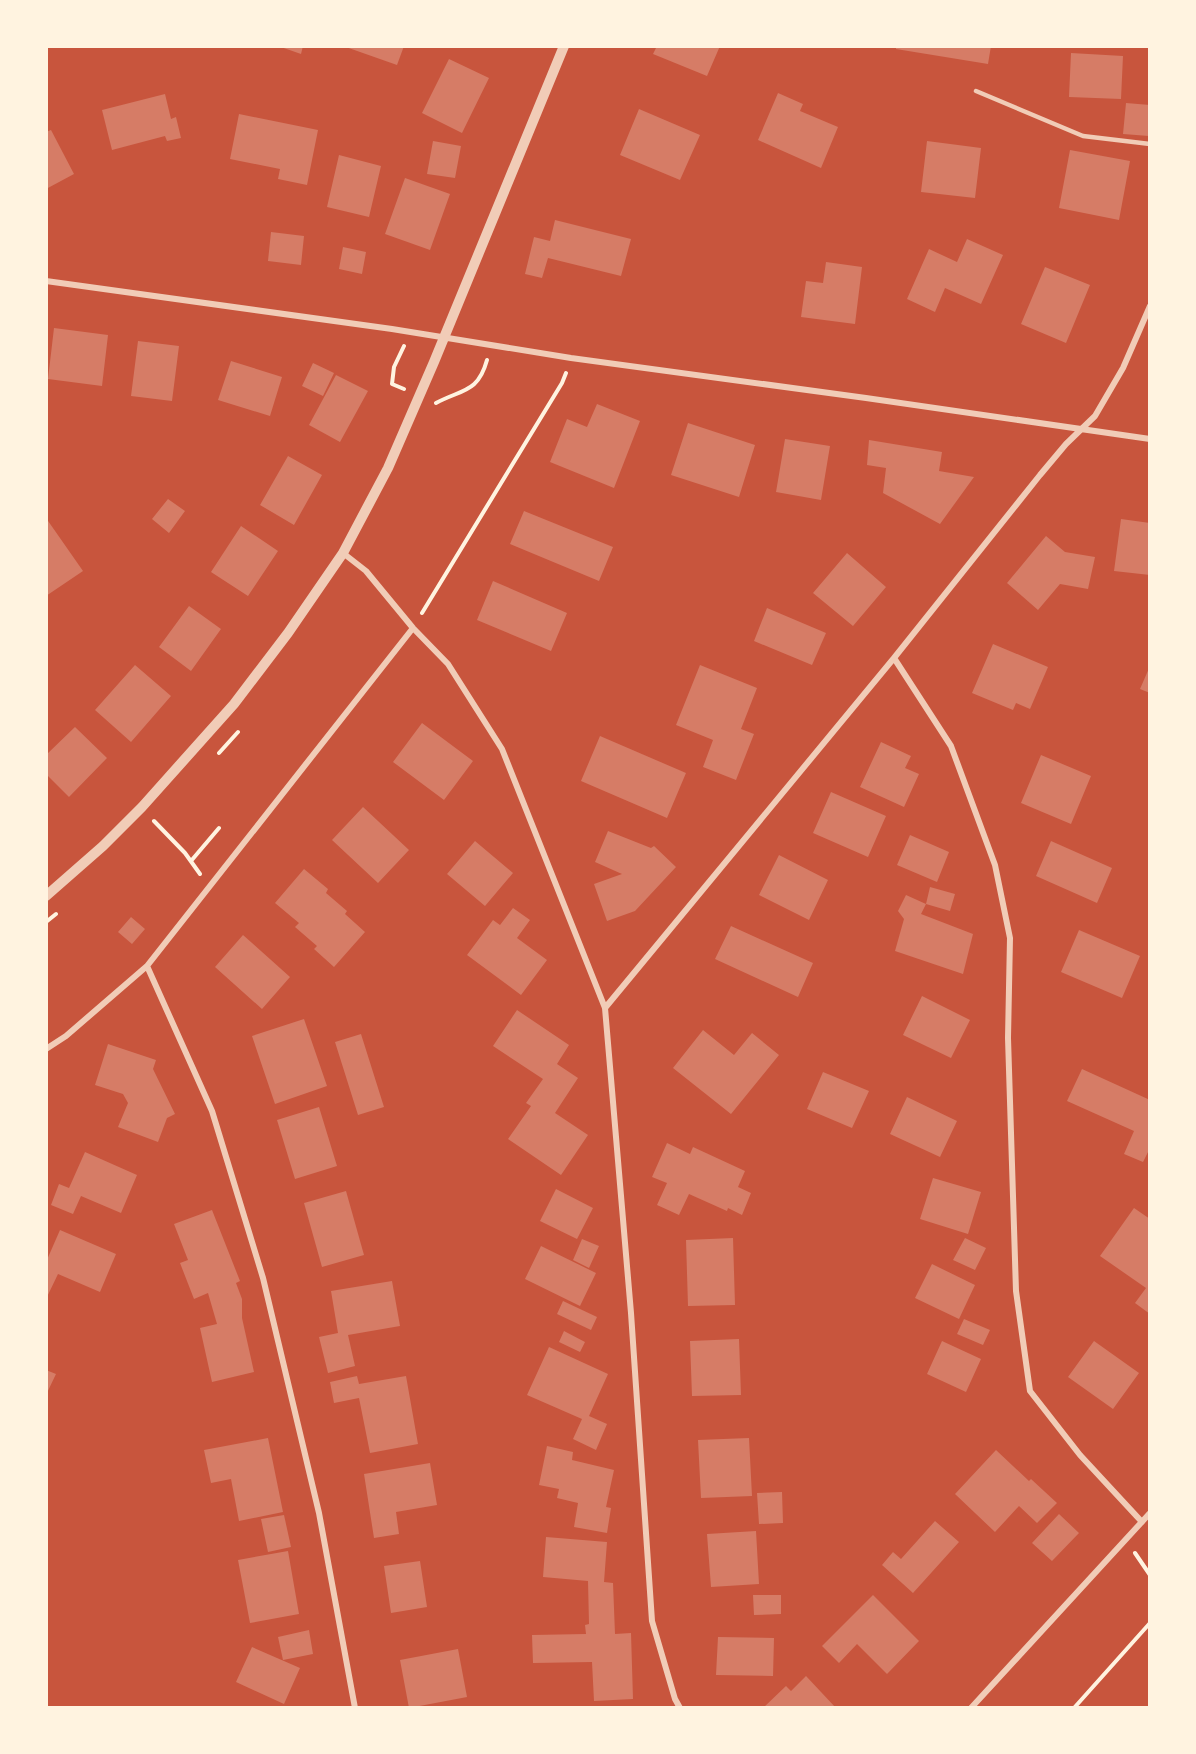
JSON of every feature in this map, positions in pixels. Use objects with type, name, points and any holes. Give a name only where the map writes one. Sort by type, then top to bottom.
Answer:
[{"type":"street","points":[[46,896],[103,846],[142,807],[234,704],[288,633],[343,553],[388,468],[564,46]]},
{"type":"street","points":[[46,281],[1149,439]]},
{"type":"street","points":[[605,1008],[894,658],[1040,475],[1066,444],[1095,416],[1123,368],[1149,306]]},
{"type":"street","points":[[343,553],[366,572],[413,628],[448,663],[502,749],[605,1008],[631,1312],[652,1621],[675,1699],[680,1707]]},
{"type":"street","points":[[46,1049],[66,1036],[147,966],[413,628]]},
{"type":"street","points":[[894,658],[951,746],[995,865],[1010,938],[1008,1038],[1016,1292],[1029,1391],[1080,1455],[1142,1522]]},
{"type":"street","points":[[147,966],[212,1111],[263,1278],[319,1513],[355,1707]]},
{"type":"street","points":[[971,1707],[1126,1540],[1149,1512]]},
{"type":"lane","points":[[976,91],[1083,136],[1149,144]]},
{"type":"path","points":[[436,404],[468,389],[479,381],[491,345]]},
{"type":"path","points":[[413,628],[562,383],[571,358]]},
{"type":"path","points":[[142,807],[185,852],[208,887]]},
{"type":"path","points":[[191,861],[219,828]]},
{"type":"path","points":[[1126,1540],[1149,1575]]},
{"type":"path","points":[[1074,1707],[1149,1623]]},
{"type":"building","points":[[278,46],[303,46],[301,54]]},
{"type":"building","points":[[343,46],[404,46],[397,65]]},
{"type":"building","points":[[657,46],[720,46],[707,76],[653,54]]},
{"type":"building","points":[[896,46],[991,46],[988,64],[896,49]]},
{"type":"building","points":[[1071,53],[1123,56],[1121,99],[1069,97]]},
{"type":"building","points":[[449,59],[489,78],[462,133],[422,113]]},
{"type":"building","points":[[778,93],[803,104],[800,111],[838,127],[821,168],[758,140]]},
{"type":"building","points":[[165,94],[171,119],[176,117],[181,138],[167,141],[165,136],[112,150],[102,110]]},
{"type":"building","points":[[1126,103],[1150,105],[1149,136],[1123,134]]},
{"type":"building","points":[[639,109],[700,135],[680,180],[620,155]]},
{"type":"building","points":[[239,114],[318,130],[307,185],[278,179],[280,169],[230,159]]},
{"type":"building","points":[[51,130],[74,174],[46,189],[46,132]]},
{"type":"building","points":[[433,141],[461,146],[455,178],[427,174]]},
{"type":"building","points":[[927,141],[981,148],[975,198],[921,192]]},
{"type":"building","points":[[1070,150],[1130,161],[1119,220],[1059,208]]},
{"type":"building","points":[[339,155],[381,166],[369,217],[327,207]]},
{"type":"building","points":[[405,178],[450,194],[430,250],[385,234]]},
{"type":"building","points":[[555,220],[631,239],[621,276],[548,258],[542,278],[525,274],[534,237],[550,241]]},
{"type":"building","points":[[271,232],[304,236],[301,265],[268,261]]},
{"type":"building","points":[[967,239],[1003,255],[981,304],[945,288],[935,312],[907,299],[929,249],[957,262]]},
{"type":"building","points":[[343,247],[366,252],[362,274],[339,269]]},
{"type":"building","points":[[826,262],[862,267],[855,324],[801,317],[806,281],[823,283]]},
{"type":"building","points":[[1045,267],[1090,285],[1066,343],[1021,324]]},
{"type":"building","points":[[54,328],[108,335],[102,386],[48,379]]},
{"type":"building","points":[[138,341],[179,346],[172,401],[131,396]]},
{"type":"building","points":[[231,361],[282,377],[270,416],[218,400]]},
{"type":"building","points":[[313,363],[334,373],[323,396],[302,386]]},
{"type":"building","points":[[336,375],[368,391],[340,442],[309,425]]},
{"type":"building","points":[[597,404],[640,421],[614,488],[550,462],[567,419],[587,427]]},
{"type":"building","points":[[688,423],[755,445],[739,497],[671,475]]},
{"type":"building","points":[[785,439],[830,446],[821,500],[776,492]]},
{"type":"building","points":[[869,440],[942,452],[939,471],[974,477],[940,524],[883,493],[886,468],[867,465]]},
{"type":"building","points":[[288,456],[322,475],[294,525],[260,505]]},
{"type":"building","points":[[168,499],[185,511],[169,533],[152,519]]},
{"type":"building","points":[[524,511],[613,547],[599,581],[510,544]]},
{"type":"building","points":[[46,518],[83,571],[46,596]]},
{"type":"building","points":[[1121,519],[1150,523],[1150,575],[1114,571]]},
{"type":"building","points":[[241,526],[278,551],[248,596],[211,572]]},
{"type":"building","points":[[1046,536],[1065,552],[1095,557],[1088,589],[1060,584],[1038,610],[1007,583]]},
{"type":"building","points":[[847,553],[886,587],[853,626],[813,593]]},
{"type":"building","points":[[493,581],[567,613],[551,651],[477,620]]},
{"type":"building","points":[[189,606],[221,629],[191,671],[159,647]]},
{"type":"building","points":[[767,608],[826,633],[812,665],[754,641]]},
{"type":"building","points":[[993,644],[1048,667],[1030,709],[1016,703],[1013,710],[972,693]]},
{"type":"building","points":[[135,665],[171,696],[131,742],[95,710]]},
{"type":"building","points":[[700,665],[757,688],[741,729],[754,734],[736,780],[703,767],[713,740],[676,725]]},
{"type":"building","points":[[1150,666],[1150,693],[1140,689]]},
{"type":"building","points":[[422,723],[473,761],[444,800],[393,762]]},
{"type":"building","points":[[75,727],[107,758],[69,797],[46,774],[46,755]]},
{"type":"building","points":[[600,736],[686,773],[667,818],[581,781]]},
{"type":"building","points":[[881,742],[911,756],[905,768],[919,774],[904,807],[860,787]]},
{"type":"building","points":[[1041,755],[1091,776],[1071,824],[1021,803]]},
{"type":"building","points":[[831,792],[886,816],[868,857],[813,833]]},
{"type":"building","points":[[363,807],[409,850],[378,883],[332,840]]},
{"type":"building","points":[[608,831],[651,848],[654,846],[676,867],[635,911],[607,921],[594,884],[622,874],[595,862]]},
{"type":"building","points":[[910,835],[949,852],[937,882],[897,865]]},
{"type":"building","points":[[475,841],[513,873],[485,906],[447,874]]},
{"type":"building","points":[[1051,841],[1112,868],[1097,903],[1036,876]]},
{"type":"building","points":[[779,855],[828,880],[809,920],[759,895]]},
{"type":"building","points":[[304,869],[328,889],[326,893],[347,911],[345,914],[365,932],[334,967],[314,949],[317,946],[295,927],[299,923],[275,903]]},
{"type":"building","points":[[930,887],[955,894],[950,911],[926,904]]},
{"type":"building","points":[[906,895],[926,904],[921,914],[973,934],[963,974],[895,951],[904,919],[898,911]]},
{"type":"building","points":[[513,908],[530,920],[517,938],[547,960],[521,995],[467,955],[493,920],[500,925]]},
{"type":"building","points":[[131,917],[145,929],[132,944],[118,932]]},
{"type":"building","points":[[731,926],[813,963],[798,997],[715,959]]},
{"type":"building","points":[[1079,930],[1140,956],[1122,998],[1061,972]]},
{"type":"building","points":[[243,935],[290,977],[262,1009],[215,967]]},
{"type":"building","points":[[922,996],[970,1020],[951,1058],[903,1035]]},
{"type":"building","points":[[517,1010],[569,1045],[557,1064],[578,1078],[555,1113],[588,1135],[561,1175],[508,1139],[531,1106],[526,1103],[543,1079],[493,1046]]},
{"type":"building","points":[[304,1019],[327,1086],[275,1104],[252,1036]]},
{"type":"building","points":[[703,1030],[734,1055],[752,1033],[779,1055],[731,1114],[673,1068]]},
{"type":"building","points":[[361,1034],[384,1107],[358,1115],[335,1042]]},
{"type":"building","points":[[108,1044],[156,1060],[153,1069],[175,1114],[167,1118],[158,1142],[118,1127],[128,1103],[123,1094],[95,1085]]},
{"type":"building","points":[[1082,1069],[1150,1100],[1150,1148],[1143,1162],[1124,1154],[1134,1131],[1067,1101]]},
{"type":"building","points":[[823,1072],[869,1091],[852,1128],[807,1109]]},
{"type":"building","points":[[907,1097],[957,1121],[940,1157],[890,1134]]},
{"type":"building","points":[[319,1107],[337,1166],[295,1179],[277,1120]]},
{"type":"building","points":[[667,1143],[690,1154],[693,1147],[745,1171],[738,1187],[751,1193],[742,1215],[728,1208],[727,1211],[689,1194],[679,1215],[657,1205],[667,1183],[652,1177]]},
{"type":"building","points":[[85,1152],[137,1175],[121,1213],[81,1196],[73,1214],[51,1205],[59,1184],[69,1188]]},
{"type":"building","points":[[933,1178],[981,1192],[968,1234],[920,1219]]},
{"type":"building","points":[[556,1189],[593,1208],[577,1239],[540,1221]]},
{"type":"building","points":[[346,1191],[364,1255],[322,1267],[304,1203]]},
{"type":"building","points":[[1134,1208],[1150,1219],[1150,1314],[1135,1303],[1146,1288],[1100,1256]]},
{"type":"building","points":[[212,1210],[240,1281],[236,1283],[242,1299],[242,1318],[254,1372],[212,1382],[200,1328],[217,1324],[208,1293],[194,1299],[180,1263],[188,1260],[174,1224]]},
{"type":"building","points":[[60,1230],[116,1254],[100,1292],[58,1274],[46,1299],[46,1262]]},
{"type":"building","points":[[733,1238],[735,1305],[688,1306],[686,1240]]},
{"type":"building","points":[[965,1238],[986,1248],[975,1270],[953,1260]]},
{"type":"building","points":[[582,1239],[599,1246],[589,1268],[573,1260]]},
{"type":"building","points":[[541,1246],[596,1273],[580,1306],[525,1279]]},
{"type":"building","points":[[932,1264],[975,1285],[959,1319],[915,1298]]},
{"type":"building","points":[[392,1281],[400,1326],[348,1335],[355,1366],[328,1373],[319,1337],[338,1333],[331,1291]]},
{"type":"building","points":[[563,1301],[597,1317],[591,1330],[557,1314]]},
{"type":"building","points":[[964,1319],[990,1330],[983,1345],[957,1334]]},
{"type":"building","points":[[564,1331],[585,1342],[580,1352],[559,1342]]},
{"type":"building","points":[[739,1339],[741,1395],[692,1396],[690,1341]]},
{"type":"building","points":[[942,1341],[981,1359],[966,1392],[927,1374]]},
{"type":"building","points":[[1094,1341],[1139,1373],[1113,1409],[1068,1377]]},
{"type":"building","points":[[549,1347],[608,1374],[589,1416],[607,1424],[596,1450],[573,1439],[582,1419],[527,1395]]},
{"type":"building","points":[[46,1370],[56,1374],[46,1395]]},
{"type":"building","points":[[357,1376],[359,1384],[406,1376],[418,1444],[370,1453],[359,1398],[334,1403],[330,1382]]},
{"type":"building","points":[[268,1438],[283,1512],[239,1521],[231,1479],[211,1483],[204,1450]]},
{"type":"building","points":[[749,1438],[752,1496],[701,1498],[698,1440]]},
{"type":"building","points":[[547,1446],[573,1452],[572,1460],[614,1470],[606,1507],[611,1508],[607,1533],[574,1527],[578,1503],[557,1498],[559,1489],[539,1485]]},
{"type":"building","points":[[996,1450],[1057,1503],[1037,1523],[1019,1506],[995,1532],[955,1494]]},
{"type":"building","points":[[430,1463],[437,1505],[396,1512],[399,1534],[374,1538],[364,1474]]},
{"type":"building","points":[[782,1492],[783,1523],[759,1524],[757,1493]]},
{"type":"building","points":[[1059,1514],[1079,1533],[1052,1561],[1032,1543]]},
{"type":"building","points":[[284,1515],[291,1547],[268,1552],[261,1519]]},
{"type":"building","points":[[935,1521],[959,1542],[913,1593],[882,1565],[893,1552],[901,1559]]},
{"type":"building","points":[[756,1531],[759,1584],[711,1587],[707,1534]]},
{"type":"building","points":[[546,1537],[607,1542],[604,1582],[613,1583],[615,1634],[631,1633],[633,1699],[594,1701],[592,1662],[533,1663],[532,1635],[586,1634],[585,1625],[589,1624],[588,1581],[543,1577]]},
{"type":"building","points":[[288,1551],[299,1614],[250,1623],[238,1560]]},
{"type":"building","points":[[420,1561],[427,1607],[391,1613],[384,1566]]},
{"type":"building","points":[[753,1595],[781,1595],[781,1614],[754,1615]]},
{"type":"building","points":[[873,1595],[919,1641],[887,1674],[857,1644],[839,1663],[822,1646]]},
{"type":"building","points":[[309,1630],[313,1654],[283,1660],[278,1637]]},
{"type":"building","points":[[718,1637],[774,1638],[773,1676],[716,1675]]},
{"type":"building","points":[[252,1647],[300,1668],[284,1704],[236,1682]]},
{"type":"building","points":[[458,1649],[467,1697],[409,1708],[400,1660]]},
{"type":"building","points":[[806,1676],[836,1708],[763,1708],[786,1686],[791,1691]]}]
